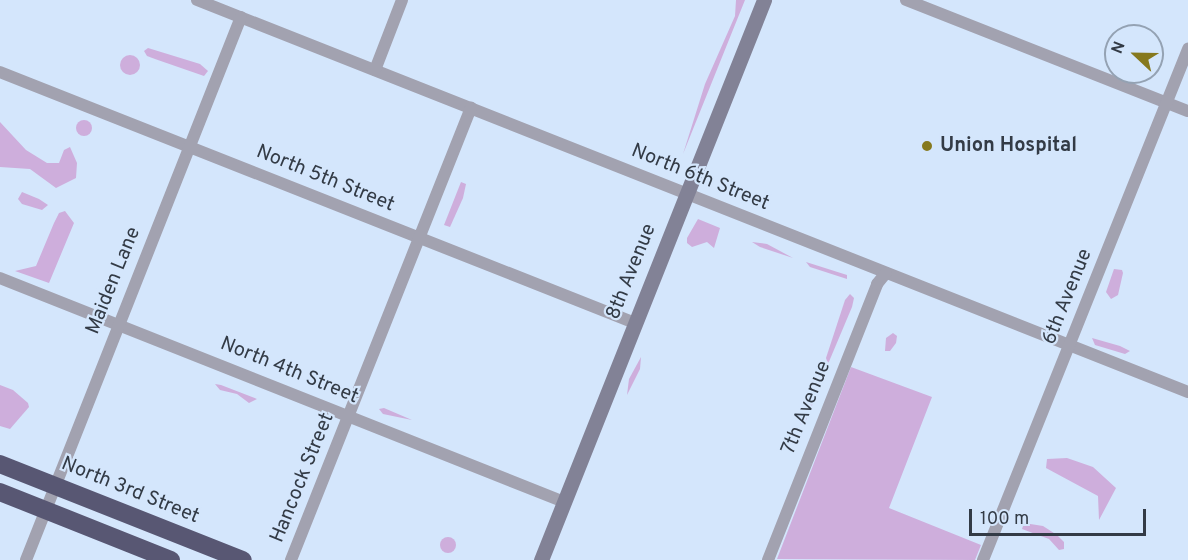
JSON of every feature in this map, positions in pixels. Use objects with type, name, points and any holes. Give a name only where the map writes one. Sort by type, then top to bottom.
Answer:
[{"type":"highway","name":"North 3rd Street","points":[[0,464],[243,560]]},
{"type":"highway","points":[[0,492],[171,560]]},
{"type":"street","name":"North 6th Street","points":[[197,0],[1188,392]]},
{"type":"street","points":[[375,70],[402,0]]},
{"type":"street","name":"8th Avenue","points":[[541,560],[764,0]]},
{"type":"street","points":[[906,0],[1188,111]]},
{"type":"street","name":"Maiden Lane","points":[[26,560],[240,17]]},
{"type":"street","name":"6th Avenue","points":[[983,560],[1188,49]]},
{"type":"street","name":"North 5th Street","points":[[0,72],[635,323]]},
{"type":"street","name":"Hancock Street","points":[[291,560],[471,108]]},
{"type":"street","name":"7th Avenue","points":[[768,560],[877,284],[886,273]]},
{"type":"street","name":"North 4th Street","points":[[0,278],[564,502]]},
{"type":"shaded area","points":[[736,0],[745,0],[683,154],[705,84],[735,16]]},
{"type":"shaded area","points":[[148,48],[200,64],[208,71],[204,76],[147,56],[144,51]]},
{"type":"shaded area","points":[[126,55],[134,55],[140,61],[140,69],[134,75],[126,75],[120,69],[120,61]]},
{"type":"shaded area","points":[[84,120],[92,128],[84,136],[76,128]]},
{"type":"shaded area","points":[[0,122],[26,150],[47,163],[59,163],[64,150],[70,147],[77,163],[76,178],[56,188],[30,169],[0,167]]},
{"type":"shaded area","points":[[461,182],[466,184],[463,198],[450,227],[444,225]]},
{"type":"shaded area","points":[[22,192],[48,205],[42,210],[22,204],[18,199]]},
{"type":"shaded area","points":[[65,211],[74,223],[49,283],[15,271],[36,266],[59,213]]},
{"type":"shaded area","points":[[698,219],[720,228],[714,248],[707,242],[692,247],[687,243],[687,238]]},
{"type":"shaded area","points":[[752,242],[767,244],[793,258],[760,247]]},
{"type":"shaded area","points":[[806,262],[847,275],[847,279],[810,267]]},
{"type":"shaded area","points":[[1114,269],[1122,270],[1123,273],[1118,295],[1111,299],[1106,292]]},
{"type":"shaded area","points":[[850,294],[854,298],[852,307],[828,364],[826,358],[845,300]]},
{"type":"shaded area","points":[[893,333],[897,336],[896,343],[890,351],[885,351],[886,338]]},
{"type":"shaded area","points":[[1092,338],[1130,351],[1125,354],[1095,345]]},
{"type":"shaded area","points":[[641,357],[640,369],[627,395],[629,379]]},
{"type":"shaded area","points":[[851,367],[932,397],[889,508],[981,545],[975,560],[777,559]]},
{"type":"shaded area","points":[[819,374],[818,391],[804,425],[800,424]]},
{"type":"shaded area","points":[[215,384],[257,399],[249,403],[237,394],[220,390]]},
{"type":"shaded area","points":[[0,385],[13,390],[28,403],[29,407],[10,429],[0,426]]},
{"type":"shaded area","points":[[384,408],[412,420],[383,414],[379,409]]},
{"type":"shaded area","points":[[1067,458],[1093,467],[1116,488],[1099,520],[1098,496],[1046,468],[1047,459]]},
{"type":"shaded area","points":[[1024,523],[1043,526],[1057,535],[1064,542],[1064,549],[1059,550],[1049,539],[1022,529]]},
{"type":"shaded area","points":[[448,537],[454,539],[456,545],[454,551],[448,553],[442,551],[440,545],[442,539]]},
{"type":"place","name":"Union Hospital","points":[[927,146]]}]
